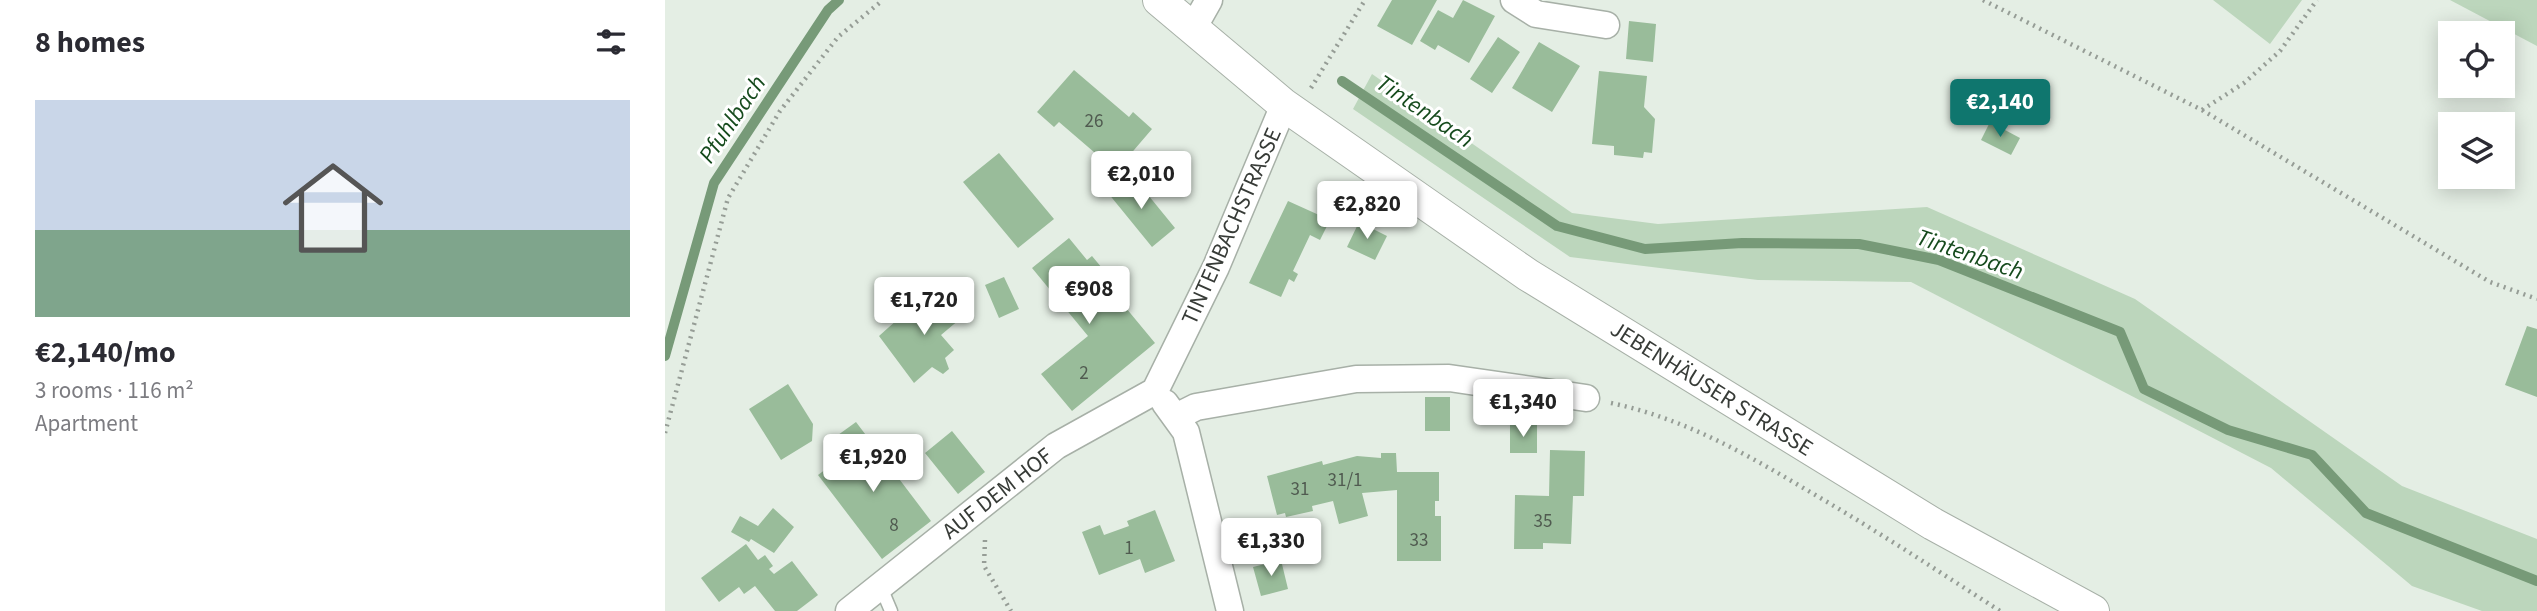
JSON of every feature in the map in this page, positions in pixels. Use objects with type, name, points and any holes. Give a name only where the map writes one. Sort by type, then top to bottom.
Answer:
[{"type":"street","name":"TINTENBACHSTRASSE","points":[[1159,0],[1290,109],[1344,146]]},
{"type":"street","points":[[1192,30],[1209,0]]},
{"type":"street","points":[[1514,0],[1536,14],[1606,25]]},
{"type":"street","name":"TINTENBACHSTRASSE","points":[[1155,391],[1290,109]]},
{"type":"street","name":"JEBENHÄUSER STRASSE","points":[[1344,146],[1540,282],[1933,523],[2093,611]]},
{"type":"street","points":[[1176,417],[1196,407],[1356,379],[1449,378],[1586,398]]},
{"type":"street","points":[[1155,391],[1186,432],[1230,611]]},
{"type":"street","name":"AUF DEM HOF","points":[[849,611],[1056,446],[1155,391]]},
{"type":"lane","points":[[880,585],[891,611]]},
{"type":"path","points":[[665,433],[728,198],[780,111],[838,37],[883,0]]},
{"type":"path","points":[[1290,109],[1364,0]]},
{"type":"path","points":[[1983,0],[2202,110],[2490,282],[2537,299]]},
{"type":"path","points":[[2202,110],[2244,83],[2280,51],[2317,0]]},
{"type":"path","points":[[1586,398],[1666,418],[1717,439],[1863,523],[2000,611]]},
{"type":"path","points":[[977,509],[986,530],[984,566],[1011,611]]},
{"type":"green space","points":[[2213,0],[2302,0],[2270,44]]},
{"type":"green space","points":[[2450,0],[2537,0],[2537,46],[2515,34],[2515,21],[2490,21]]},
{"type":"green space","points":[[1372,74],[1572,213],[1658,224],[1927,207],[2135,299],[2402,486],[2537,539],[2537,611],[2482,611],[2412,586],[2271,468],[1911,282],[1758,280],[1570,257],[1353,109]]},
{"type":"building","points":[[1392,0],[1437,0],[1412,45],[1377,26]]},
{"type":"building","points":[[1463,0],[1495,16],[1469,63],[1438,45],[1435,50],[1420,41],[1438,10],[1453,18]]},
{"type":"building","points":[[1629,21],[1656,24],[1653,62],[1626,59]]},
{"type":"building","points":[[1498,37],[1520,52],[1492,93],[1470,79]]},
{"type":"building","points":[[1539,42],[1580,66],[1552,112],[1512,88]]},
{"type":"building","points":[[1074,70],[1129,117],[1133,112],[1152,129],[1116,171],[1059,122],[1054,127],[1037,112]]},
{"type":"building","points":[[1599,71],[1647,76],[1644,107],[1655,119],[1652,153],[1644,152],[1643,158],[1614,155],[1614,146],[1592,144]]},
{"type":"building","points":[[1990,122],[2020,138],[2011,155],[1981,140]]},
{"type":"building","points":[[999,153],[1054,219],[1018,248],[963,182]]},
{"type":"building","points":[[1131,174],[1175,228],[1152,247],[1108,193]]},
{"type":"building","points":[[1288,201],[1319,215],[1324,204],[1335,210],[1320,240],[1310,235],[1293,271],[1298,274],[1294,282],[1289,279],[1281,297],[1249,283]]},
{"type":"building","points":[[1359,222],[1387,236],[1375,260],[1347,247]]},
{"type":"building","points":[[1069,238],[1087,260],[1092,256],[1102,268],[1097,273],[1155,343],[1072,411],[1041,374],[1088,336],[1032,268]]},
{"type":"building","points":[[1004,277],[1019,309],[999,318],[985,285]]},
{"type":"building","points":[[946,291],[966,314],[941,335],[954,350],[945,358],[949,369],[943,374],[932,367],[914,383],[879,336],[907,311],[914,318]]},
{"type":"building","points":[[2527,326],[2537,329],[2537,397],[2505,385]]},
{"type":"building","points":[[788,384],[813,424],[812,441],[781,460],[749,409]]},
{"type":"building","points":[[1425,397],[1450,397],[1450,431],[1425,431]]},
{"type":"building","points":[[856,422],[931,521],[882,559],[818,475],[850,451],[838,435]]},
{"type":"building","points":[[1510,425],[1537,425],[1537,453],[1510,453]]},
{"type":"building","points":[[952,431],[985,472],[958,494],[925,453]]},
{"type":"building","points":[[1550,450],[1585,451],[1584,496],[1573,496],[1571,544],[1543,543],[1543,549],[1514,549],[1515,495],[1549,496]]},
{"type":"building","points":[[1381,453],[1396,453],[1397,472],[1439,472],[1439,501],[1435,501],[1435,516],[1441,516],[1441,561],[1397,561],[1397,490],[1362,493],[1368,516],[1339,524],[1333,501],[1312,506],[1313,511],[1286,517],[1285,513],[1277,515],[1267,476],[1322,461],[1323,465],[1357,456],[1381,458]]},
{"type":"building","points":[[773,508],[794,527],[774,553],[751,539],[749,542],[731,532],[740,516],[758,526]]},
{"type":"building","points":[[1155,510],[1175,561],[1145,573],[1140,559],[1099,575],[1082,532],[1100,525],[1104,535],[1129,526],[1127,521]]},
{"type":"building","points":[[746,544],[758,560],[765,555],[773,566],[769,569],[774,574],[792,561],[818,595],[797,611],[775,611],[755,586],[744,594],[739,587],[719,602],[701,578]]},
{"type":"building","points":[[1281,560],[1288,589],[1261,596],[1253,567]]},
{"type":"waterway","name":"Pfuhlbach","points":[[665,356],[714,183],[828,10],[839,0]]},
{"type":"waterway","name":"Tintenbach","points":[[1342,81],[1557,226],[1645,249],[1742,243],[1859,244],[1939,260],[2120,332],[2144,389],[2228,430],[2312,455],[2366,513],[2537,581]]}]
